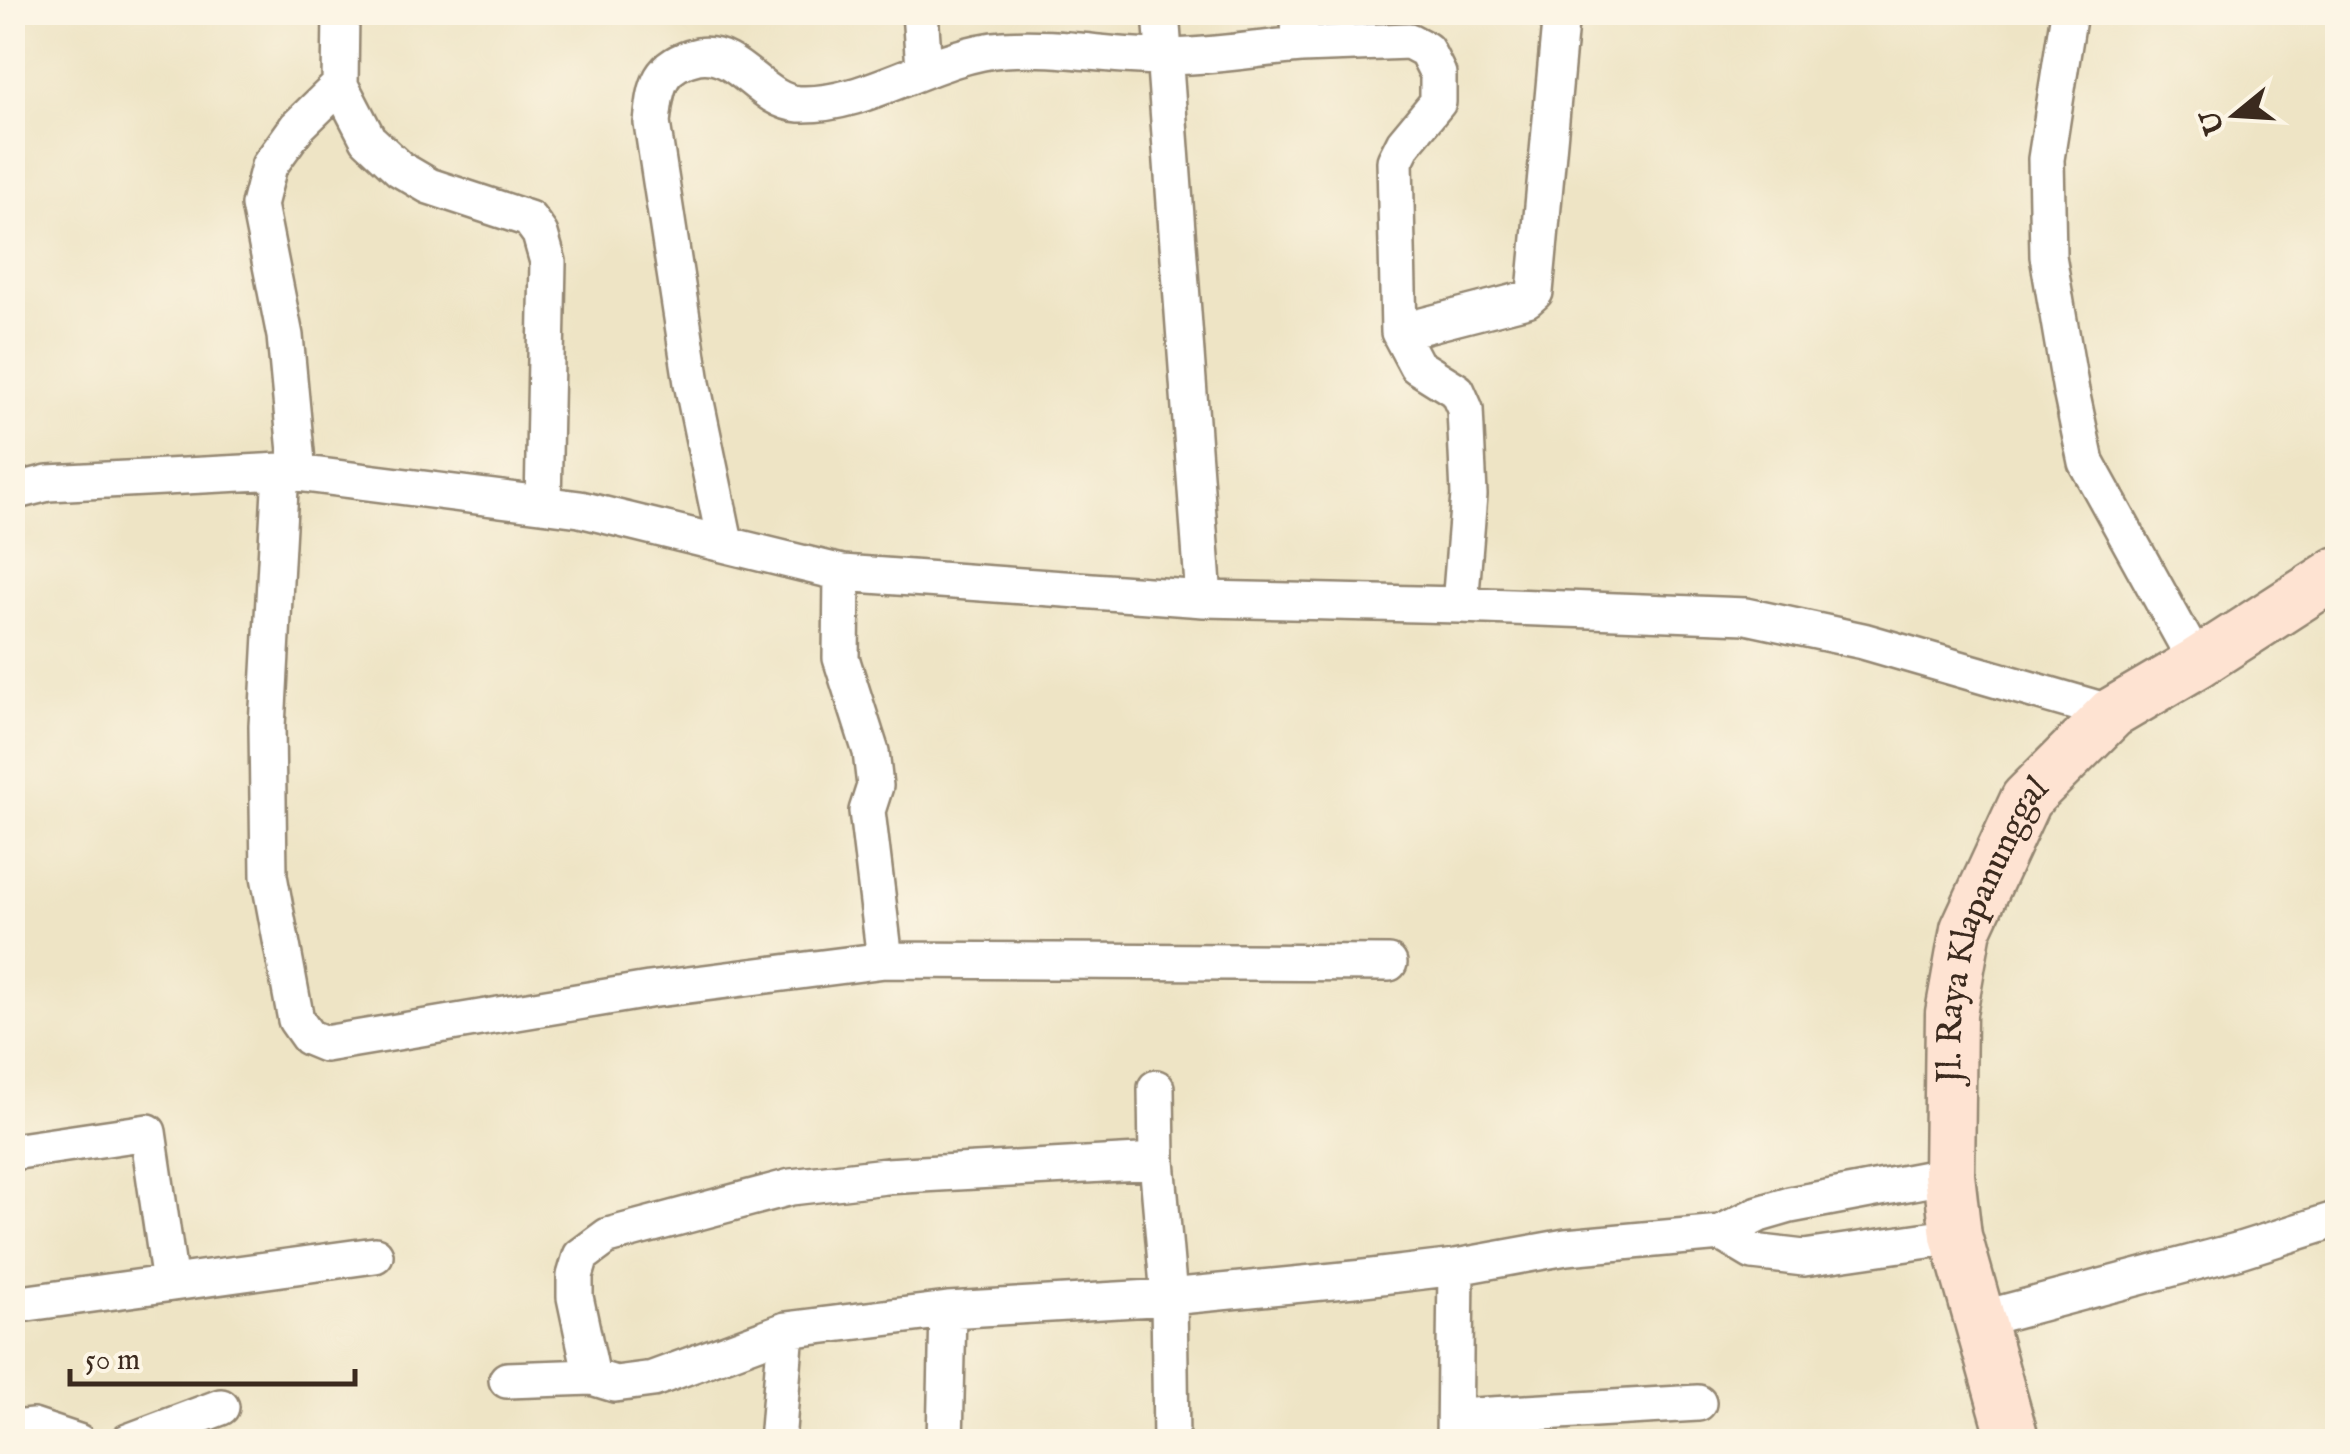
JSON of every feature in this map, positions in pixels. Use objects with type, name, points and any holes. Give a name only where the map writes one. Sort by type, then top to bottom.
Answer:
[{"type":"street","points":[[341,12],[340,84],[368,138],[400,170],[429,186],[529,219],[540,234],[548,262],[542,504]]},
{"type":"street","points":[[920,12],[924,68]]},
{"type":"street","points":[[1161,12],[1204,600]]},
{"type":"street","points":[[1400,332],[1528,299],[1535,292],[1562,12]]},
{"type":"street","points":[[2069,12],[2046,160],[2048,256],[2071,391],[2086,462],[2197,663]]},
{"type":"street","points":[[725,542],[692,382],[652,123],[656,84],[676,63],[704,55],[741,70],[762,89],[795,104],[842,100],[924,68],[1002,49],[1163,57],[1299,28],[1409,40],[1426,50],[1438,74],[1438,102],[1404,143],[1395,162],[1400,332],[1417,366],[1457,392],[1465,409],[1469,496],[1460,605]]},
{"type":"street","points":[[340,84],[297,127],[269,166],[259,206],[284,336],[289,472],[267,726],[268,876],[296,1020],[308,1037],[325,1044],[649,990],[885,960],[1389,963]]},
{"type":"street","points":[[12,492],[48,483],[289,472],[580,509],[842,573],[1204,600],[1746,616],[1863,642],[2112,714]]},
{"type":"street","name":"Jl. Raya Klapanunggal","points":[[2014,1442],[1956,1236],[1948,1175],[1951,1013],[1966,929],[2026,798],[2112,714],[2338,572]]},
{"type":"street","points":[[842,573],[842,658],[871,752],[875,786],[867,811],[885,960]]},
{"type":"street","points":[[1156,1088],[1157,1161],[1169,1298],[1171,1442]]},
{"type":"street","points":[[12,1152],[148,1132],[170,1283]]},
{"type":"street","points":[[592,1377],[574,1276],[581,1256],[608,1236],[791,1187],[886,1176],[1157,1161]]},
{"type":"street","points":[[506,1380],[592,1377],[615,1384],[653,1379],[786,1330],[948,1310],[1169,1298],[1456,1267],[1566,1247],[1721,1233],[1759,1214],[1790,1205],[1948,1175]]},
{"type":"street","points":[[1981,1319],[2237,1251],[2338,1218]]},
{"type":"street","points":[[1721,1233],[1753,1252],[1804,1258],[1956,1236]]},
{"type":"street","points":[[28,1303],[374,1256]]},
{"type":"street","points":[[1456,1267],[1455,1429],[1698,1403]]},
{"type":"street","points":[[945,1442],[948,1310]]},
{"type":"street","points":[[777,1442],[786,1330]]},
{"type":"street","points":[[128,1442],[221,1406]]},
{"type":"street","points":[[12,1429],[33,1427],[78,1442]]}]
